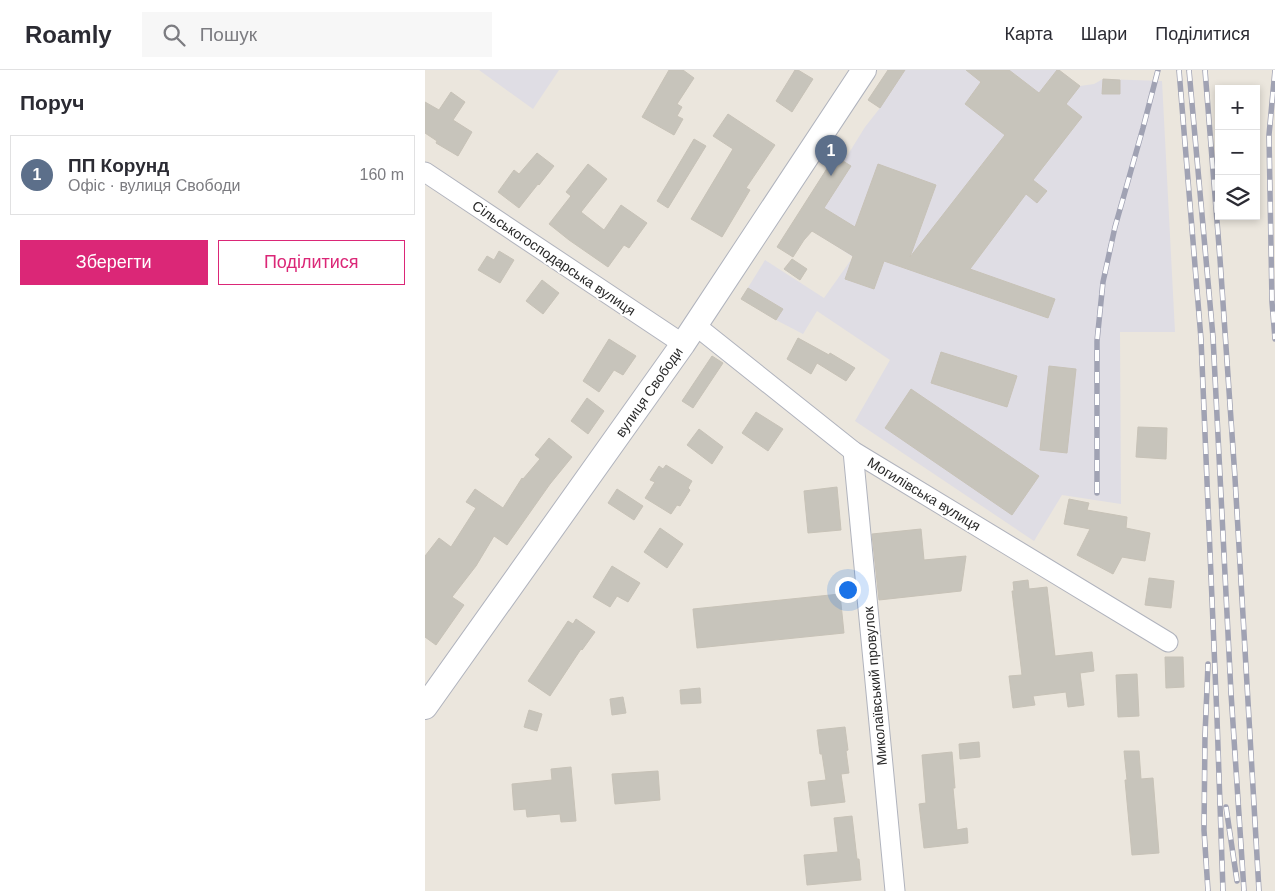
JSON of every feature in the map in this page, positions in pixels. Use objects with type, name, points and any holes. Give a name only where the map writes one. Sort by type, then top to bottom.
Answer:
[{"type":"street","name":"вулиця Свободи","points":[[425,707],[689,334],[864,70]]},
{"type":"street","name":"Сільськогосподарська вулиця","points":[[425,172],[689,334]]},
{"type":"street","name":"Могилівська вулиця","points":[[689,334],[853,451],[1168,642]]},
{"type":"street","name":"Миколаївський провулок","points":[[853,451],[895,891]]},
{"type":"shaded area","points":[[479,70],[559,70],[533,109]]},
{"type":"shaded area","points":[[888,70],[1059,70],[1080,86],[1094,84],[1103,79],[1162,81],[1175,332],[1120,332],[1121,504],[1062,495],[1034,541],[855,421],[890,360],[817,311],[803,334],[741,299],[765,260],[824,298],[853,257],[795,220],[844,161],[865,127],[880,108],[868,100]]},
{"type":"building","points":[[669,70],[683,70],[694,78],[677,104],[682,107],[677,116],[683,119],[674,135],[642,117]]},
{"type":"building","points":[[795,70],[813,79],[792,112],[776,101]]},
{"type":"building","points":[[888,70],[905,70],[880,108],[868,100]]},
{"type":"building","points":[[966,70],[1009,70],[1039,93],[1057,70],[1059,70],[1080,86],[1066,104],[1082,117],[1033,180],[1047,191],[1037,203],[1026,194],[970,269],[1055,299],[1048,318],[884,261],[874,289],[845,279],[853,256],[812,231],[793,257],[777,247],[835,156],[851,166],[824,208],[855,227],[878,164],[936,185],[910,257],[1005,135],[965,104],[981,82]]},
{"type":"building","points":[[1103,79],[1120,80],[1120,94],[1102,94]]},
{"type":"building","points":[[451,92],[465,102],[453,120],[472,132],[458,156],[436,143],[437,141],[425,133],[425,102],[439,110]]},
{"type":"building","points":[[728,114],[775,145],[746,188],[750,190],[722,237],[691,219],[733,149],[713,136]]},
{"type":"building","points":[[694,139],[706,146],[668,208],[657,201]]},
{"type":"building","points":[[537,153],[554,166],[519,208],[498,192],[514,170],[519,174]]},
{"type":"building","points":[[588,164],[607,179],[581,212],[604,230],[621,205],[647,223],[629,248],[624,245],[608,267],[549,224],[571,196],[566,192]]},
{"type":"building","points":[[499,251],[514,260],[500,283],[478,270],[487,256],[494,260]]},
{"type":"building","points":[[792,259],[807,269],[800,280],[784,269]]},
{"type":"building","points":[[542,280],[559,293],[543,314],[526,301]]},
{"type":"building","points":[[748,288],[783,309],[776,320],[741,299]]},
{"type":"building","points":[[798,338],[829,355],[830,353],[855,368],[846,381],[817,363],[811,374],[787,359]]},
{"type":"building","points":[[609,339],[636,356],[623,375],[614,370],[599,392],[583,381]]},
{"type":"building","points":[[941,352],[1017,376],[1007,407],[931,383]]},
{"type":"building","points":[[712,356],[723,363],[693,408],[682,401]]},
{"type":"building","points":[[1049,366],[1076,369],[1067,453],[1040,450]]},
{"type":"building","points":[[911,389],[1039,476],[1012,515],[885,428]]},
{"type":"building","points":[[587,398],[604,411],[588,434],[571,421]]},
{"type":"building","points":[[756,412],[783,429],[768,451],[742,433]]},
{"type":"building","points":[[1138,427],[1167,428],[1166,459],[1136,457]]},
{"type":"building","points":[[699,429],[723,447],[712,464],[687,445]]},
{"type":"building","points":[[549,438],[572,457],[550,484],[507,545],[494,536],[476,566],[452,597],[464,605],[436,645],[425,637],[425,556],[439,538],[451,547],[476,508],[466,502],[475,489],[503,508],[522,478],[540,459],[535,455]]},
{"type":"building","points":[[666,465],[692,481],[688,488],[690,490],[680,506],[677,505],[671,514],[645,498],[655,482],[650,480],[659,466],[663,469]]},
{"type":"building","points":[[837,487],[841,530],[808,533],[804,491]]},
{"type":"building","points":[[617,489],[643,506],[634,520],[608,503]]},
{"type":"building","points":[[1069,499],[1089,503],[1087,510],[1127,517],[1126,528],[1150,533],[1145,561],[1122,557],[1113,574],[1077,555],[1090,529],[1064,524]]},
{"type":"building","points":[[660,528],[683,544],[667,568],[644,552]]},
{"type":"building","points":[[921,529],[924,560],[966,556],[961,591],[879,600],[872,534]]},
{"type":"building","points":[[612,566],[640,583],[628,602],[617,596],[610,607],[593,597]]},
{"type":"building","points":[[1149,578],[1174,581],[1171,608],[1145,605]]},
{"type":"building","points":[[1028,580],[1029,589],[1047,587],[1055,656],[1092,652],[1094,671],[1080,673],[1084,705],[1068,707],[1066,692],[1033,696],[1035,705],[1013,708],[1009,676],[1022,675],[1012,591],[1014,591],[1013,582]]},
{"type":"building","points":[[840,594],[844,633],[697,648],[693,609]]},
{"type":"building","points":[[576,619],[595,632],[581,649],[550,696],[528,681],[568,621],[573,624]]},
{"type":"building","points":[[1165,657],[1183,657],[1184,687],[1166,688]]},
{"type":"building","points":[[1137,674],[1139,716],[1118,717],[1116,675]]},
{"type":"building","points":[[700,688],[701,703],[681,704],[680,690]]},
{"type":"building","points":[[623,697],[626,713],[612,715],[610,699]]},
{"type":"building","points":[[529,710],[542,714],[537,731],[524,727]]},
{"type":"building","points":[[845,727],[849,773],[841,774],[845,802],[811,806],[808,782],[826,780],[817,730]]},
{"type":"building","points":[[979,742],[980,757],[960,759],[959,744]]},
{"type":"building","points":[[1124,751],[1139,751],[1141,779],[1153,778],[1159,853],[1132,855]]},
{"type":"building","points":[[952,752],[957,830],[967,828],[968,843],[924,848],[919,804],[926,803],[922,755]]},
{"type":"building","points":[[571,767],[576,821],[561,822],[560,814],[527,817],[526,809],[514,810],[512,784],[552,780],[551,769]]},
{"type":"building","points":[[658,771],[660,800],[615,804],[612,774]]},
{"type":"building","points":[[852,816],[861,880],[807,885],[804,855],[838,852],[834,818]]},
{"type":"railway","points":[[1097,493],[1097,341],[1103,282],[1115,227],[1158,70]]},
{"type":"railway","points":[[1179,70],[1201,339],[1223,891]]},
{"type":"railway","points":[[1189,70],[1213,337],[1231,693],[1244,891]]},
{"type":"railway","points":[[1205,70],[1235,478],[1259,891]]},
{"type":"railway","points":[[1275,70],[1269,135],[1272,302],[1275,339]]},
{"type":"railway","points":[[1208,664],[1204,830],[1208,891]]},
{"type":"railway","points":[[1226,807],[1237,881]]},
{"type":"place","name":"ПП Корунд","points":[[831,176]]}]
